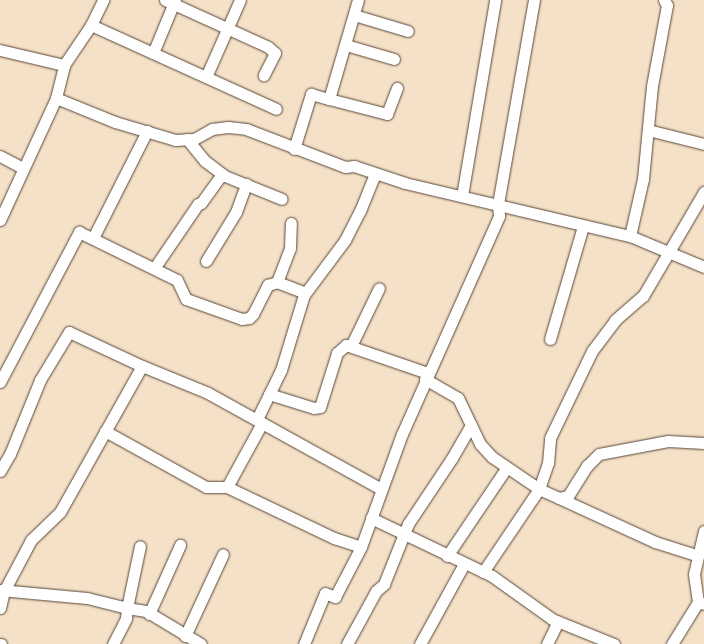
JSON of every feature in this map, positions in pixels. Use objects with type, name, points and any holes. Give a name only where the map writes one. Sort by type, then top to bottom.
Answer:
[{"type":"street","points":[[206,77],[240,0]]},
{"type":"street","points":[[329,99],[358,0]]},
{"type":"street","points":[[462,196],[495,0]]},
{"type":"street","points":[[304,644],[325,593],[335,596],[360,546],[427,376],[499,216],[498,204],[534,0]]},
{"type":"street","points":[[630,236],[643,179],[652,86],[667,5],[664,0]]},
{"type":"street","points":[[0,220],[56,98],[64,65],[91,25],[102,1]]},
{"type":"street","points":[[153,53],[171,1],[275,53],[264,75]]},
{"type":"street","points":[[354,15],[408,31]]},
{"type":"street","points":[[91,25],[276,109]]},
{"type":"street","points":[[346,45],[394,59]]},
{"type":"street","points":[[0,50],[64,65]]},
{"type":"street","points":[[294,149],[311,94],[387,114],[397,88]]},
{"type":"street","points":[[56,98],[115,122],[175,140],[194,139],[212,129],[228,127],[246,130],[338,165],[354,166],[375,174],[583,226],[630,236],[668,250],[704,267]]},
{"type":"street","points":[[648,130],[704,144]]},
{"type":"street","points":[[93,238],[147,131]]},
{"type":"street","points":[[187,139],[205,161],[222,174],[282,200]]},
{"type":"street","points":[[0,156],[23,168]]},
{"type":"street","points":[[155,267],[198,204],[201,203],[222,174]]},
{"type":"street","points":[[227,487],[259,421],[269,394],[281,370],[305,293],[345,240],[360,211],[375,174]]},
{"type":"street","points":[[206,260],[236,212],[246,184]]},
{"type":"street","points":[[483,572],[539,489],[547,468],[550,438],[575,383],[610,326],[643,296],[668,250],[700,203],[704,192]]},
{"type":"street","points":[[277,282],[290,248],[291,224]]},
{"type":"street","points":[[550,339],[583,226]]},
{"type":"street","points":[[0,382],[79,232],[155,267],[181,284],[186,299],[242,319],[249,318],[253,314],[268,285],[277,282],[305,293]]},
{"type":"street","points":[[351,346],[379,288]]},
{"type":"street","points":[[0,471],[10,454],[40,380],[69,332],[142,366],[208,393],[381,490]]},
{"type":"street","points":[[269,394],[314,408],[320,407],[337,353],[343,346],[351,346],[427,376],[458,398],[471,425],[486,450],[507,467],[539,489],[655,542],[696,555]]},
{"type":"street","points":[[0,608],[2,591],[31,540],[60,512],[142,366]]},
{"type":"street","points":[[347,644],[376,591],[384,584],[405,537],[408,524],[452,458],[471,425]]},
{"type":"street","points":[[105,430],[201,485],[211,488],[227,487],[334,538],[360,546]]},
{"type":"street","points":[[559,498],[568,496],[592,459],[604,452],[668,441],[704,443]]},
{"type":"street","points":[[447,556],[507,467]]},
{"type":"street","points":[[371,518],[405,537],[483,572],[558,621],[614,644]]},
{"type":"street","points":[[672,644],[701,603],[694,574],[696,555],[704,531]]},
{"type":"street","points":[[149,614],[180,545]]},
{"type":"street","points":[[113,644],[126,618],[140,546]]},
{"type":"street","points":[[186,636],[223,554]]},
{"type":"street","points":[[420,644],[464,564]]},
{"type":"street","points":[[2,591],[87,598],[127,608],[149,614],[201,644]]},
{"type":"street","points":[[547,644],[558,621]]}]
